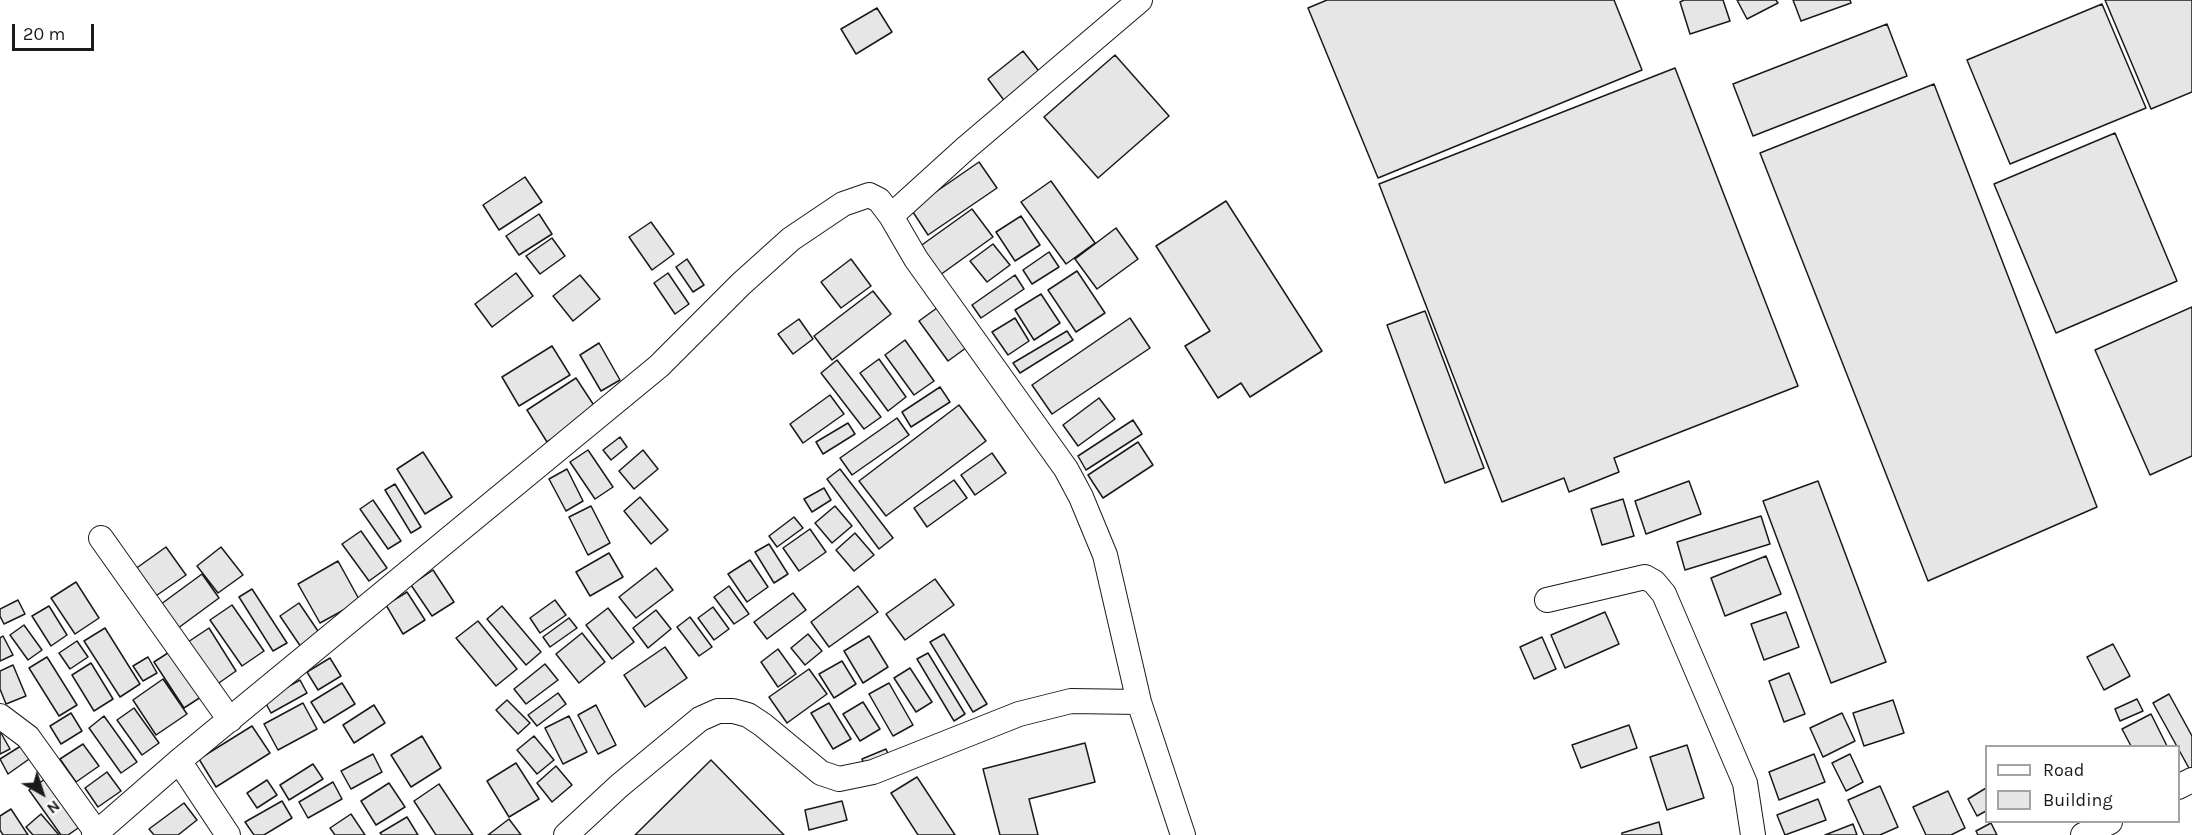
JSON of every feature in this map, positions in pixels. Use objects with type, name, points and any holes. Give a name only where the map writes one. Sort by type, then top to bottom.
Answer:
[{"type":"street","points":[[891,216],[966,148],[1140,0]]},
{"type":"street","points":[[0,716],[28,737],[96,834],[179,761],[659,366],[741,284],[791,239],[843,204],[869,195],[879,200],[891,216],[916,259],[1066,469],[1081,497],[1105,555],[1139,702],[1184,835]]},
{"type":"street","points":[[101,538],[230,720]]},
{"type":"street","points":[[1547,600],[1645,577],[1654,582],[1664,594],[1745,783],[1753,835]]},
{"type":"street","points":[[566,835],[619,786],[700,718],[718,711],[733,711],[748,715],[821,773],[839,778],[873,772],[1019,714],[1071,702],[1139,702]]},
{"type":"street","points":[[179,761],[228,835]]},
{"type":"street","points":[[2083,835],[2108,823]]},
{"type":"building","points":[[1327,0],[1614,0],[1642,70],[1378,178],[1308,8]]},
{"type":"building","points":[[1684,0],[1723,0],[1730,21],[1690,34],[1680,2]]},
{"type":"building","points":[[1737,0],[1776,0],[1778,3],[1747,19]]},
{"type":"building","points":[[1793,0],[1850,0],[1851,3],[1801,21]]},
{"type":"building","points":[[2105,0],[2192,0],[2192,92],[2151,109]]},
{"type":"building","points":[[2102,4],[2146,108],[2010,164],[1967,60]]},
{"type":"building","points":[[877,8],[892,32],[856,54],[841,29]]},
{"type":"building","points":[[1887,24],[1907,76],[1753,136],[1733,84]]},
{"type":"building","points":[[1023,51],[1042,75],[1006,103],[988,79]]},
{"type":"building","points":[[1115,55],[1169,116],[1098,178],[1044,117]]},
{"type":"building","points":[[1675,68],[1798,386],[1614,458],[1619,472],[1569,492],[1564,478],[1502,502],[1379,184]]},
{"type":"building","points":[[1934,84],[2097,507],[1928,581],[1760,153]]},
{"type":"building","points":[[2115,133],[2177,281],[2056,333],[1994,184]]},
{"type":"building","points":[[979,162],[997,188],[928,235],[911,209]]},
{"type":"building","points":[[525,177],[542,202],[499,230],[483,205]]},
{"type":"building","points":[[1051,181],[1095,243],[1066,264],[1021,202]]},
{"type":"building","points":[[1226,201],[1322,351],[1250,397],[1241,383],[1218,398],[1185,346],[1210,331],[1156,246]]},
{"type":"building","points":[[972,209],[993,237],[940,275],[919,247]]},
{"type":"building","points":[[539,214],[552,234],[519,255],[506,236]]},
{"type":"building","points":[[1021,216],[1040,245],[1015,261],[996,232]]},
{"type":"building","points":[[651,222],[674,254],[652,270],[629,237]]},
{"type":"building","points":[[1116,228],[1138,259],[1097,289],[1075,259]]},
{"type":"building","points":[[552,238],[565,256],[540,274],[526,256]]},
{"type":"building","points":[[993,244],[1010,265],[987,282],[970,261]]},
{"type":"building","points":[[1049,252],[1059,267],[1032,284],[1023,270]]},
{"type":"building","points":[[687,259],[704,285],[693,292],[676,267]]},
{"type":"building","points":[[851,259],[871,286],[841,308],[821,282]]},
{"type":"building","points":[[1077,271],[1105,313],[1076,332],[1048,290]]},
{"type":"building","points":[[516,273],[533,296],[492,327],[475,304]]},
{"type":"building","points":[[668,273],[689,304],[675,314],[654,283]]},
{"type":"building","points":[[580,275],[600,299],[573,321],[553,296]]},
{"type":"building","points":[[1015,275],[1024,289],[981,318],[972,305]]},
{"type":"building","points":[[873,291],[891,314],[832,360],[814,336]]},
{"type":"building","points":[[1041,294],[1060,323],[1034,340],[1015,310]]},
{"type":"building","points":[[941,305],[970,345],[948,361],[919,321]]},
{"type":"building","points":[[2192,307],[2192,456],[2150,475],[2095,350]]},
{"type":"building","points":[[1425,311],[1484,468],[1445,483],[1387,325]]},
{"type":"building","points":[[1015,318],[1029,341],[1008,355],[992,332]]},
{"type":"building","points":[[1130,318],[1150,348],[1052,414],[1032,385]]},
{"type":"building","points":[[799,319],[813,339],[793,354],[778,334]]},
{"type":"building","points":[[1067,331],[1073,340],[1020,373],[1013,363]]},
{"type":"building","points":[[905,340],[934,381],[914,395],[885,355]]},
{"type":"building","points":[[599,343],[620,380],[601,391],[580,355]]},
{"type":"building","points":[[552,346],[570,375],[519,406],[502,377]]},
{"type":"building","points":[[879,359],[906,397],[888,411],[860,373]]},
{"type":"building","points":[[837,360],[881,417],[864,429],[821,373]]},
{"type":"building","points":[[576,378],[597,410],[547,442],[527,410]]},
{"type":"building","points":[[940,387],[950,402],[911,427],[902,412]]},
{"type":"building","points":[[830,395],[844,414],[803,443],[790,424]]},
{"type":"building","points":[[1099,398],[1115,419],[1078,446],[1063,425]]},
{"type":"building","points":[[959,405],[986,441],[886,516],[859,481]]},
{"type":"building","points":[[897,418],[909,435],[852,475],[840,458]]},
{"type":"building","points":[[1133,420],[1142,434],[1086,470],[1078,456]]},
{"type":"building","points":[[848,423],[855,434],[823,454],[816,442]]},
{"type":"building","points":[[620,437],[627,447],[611,460],[603,450]]},
{"type":"building","points":[[1138,442],[1153,465],[1103,498],[1088,475]]},
{"type":"building","points":[[588,450],[613,487],[595,499],[570,462]]},
{"type":"building","points":[[643,450],[658,469],[634,489],[619,471]]},
{"type":"building","points":[[423,452],[452,497],[425,514],[397,469]]},
{"type":"building","points":[[992,453],[1006,473],[975,495],[961,475]]},
{"type":"building","points":[[567,469],[583,501],[566,511],[549,479]]},
{"type":"building","points":[[840,469],[893,538],[879,549],[827,479]]},
{"type":"building","points":[[954,480],[967,498],[927,527],[914,508]]},
{"type":"building","points":[[1689,481],[1701,514],[1646,534],[1635,501]]},
{"type":"building","points":[[1818,481],[1886,662],[1831,683],[1763,501]]},
{"type":"building","points":[[395,484],[421,527],[411,533],[385,490]]},
{"type":"building","points":[[824,488],[831,500],[812,512],[804,499]]},
{"type":"building","points":[[640,497],[668,530],[651,544],[624,511]]},
{"type":"building","points":[[1623,499],[1634,536],[1602,545],[1591,509]]},
{"type":"building","points":[[373,500],[401,541],[388,549],[360,509]]},
{"type":"building","points":[[591,506],[610,543],[588,555],[569,517]]},
{"type":"building","points":[[835,506],[852,526],[832,543],[815,523]]},
{"type":"building","points":[[1761,516],[1770,544],[1685,570],[1677,542]]},
{"type":"building","points":[[794,517],[803,528],[777,547],[769,536]]},
{"type":"building","points":[[810,529],[826,552],[799,571],[783,548]]},
{"type":"building","points":[[361,531],[387,568],[369,581],[342,544]]},
{"type":"building","points":[[855,533],[874,555],[854,571],[836,550]]},
{"type":"building","points":[[769,544],[788,574],[774,583],[755,552]]},
{"type":"building","points":[[166,547],[186,575],[150,600],[131,572]]},
{"type":"building","points":[[221,547],[243,575],[218,593],[197,566]]},
{"type":"building","points":[[609,553],[623,577],[590,596],[576,572]]},
{"type":"building","points":[[1766,556],[1781,594],[1725,616],[1711,578]]},
{"type":"building","points":[[750,560],[768,587],[747,602],[728,574]]},
{"type":"building","points":[[338,561],[360,601],[320,623],[298,584]]},
{"type":"building","points":[[656,568],[673,590],[636,618],[619,597]]},
{"type":"building","points":[[433,570],[454,602],[432,616],[411,585]]},
{"type":"building","points":[[202,574],[219,598],[170,634],[153,610]]},
{"type":"building","points":[[935,579],[954,605],[905,640],[886,614]]},
{"type":"building","points":[[76,582],[99,618],[75,634],[51,598]]},
{"type":"building","points":[[729,586],[749,614],[734,624],[714,597]]},
{"type":"building","points":[[858,586],[878,612],[829,647],[811,622]]},
{"type":"building","points":[[252,589],[287,643],[273,651],[239,597]]},
{"type":"building","points":[[407,592],[425,620],[403,634],[386,605]]},
{"type":"building","points":[[793,593],[806,610],[767,639],[754,622]]},
{"type":"building","points":[[18,600],[25,614],[4,624],[0,616],[0,609]]},
{"type":"building","points":[[555,600],[566,615],[540,633],[530,618]]},
{"type":"building","points":[[299,603],[320,634],[301,647],[280,616]]},
{"type":"building","points":[[232,605],[264,651],[242,666],[210,620]]},
{"type":"building","points":[[49,606],[67,635],[51,646],[32,616]]},
{"type":"building","points":[[502,606],[541,652],[526,665],[487,619]]},
{"type":"building","points":[[713,607],[729,629],[714,640],[698,618]]},
{"type":"building","points":[[608,608],[634,642],[612,659],[586,625]]},
{"type":"building","points":[[656,610],[671,629],[648,648],[633,628]]},
{"type":"building","points":[[1605,612],[1619,644],[1565,668],[1551,635]]},
{"type":"building","points":[[1786,612],[1799,647],[1764,660],[1751,624]]},
{"type":"building","points":[[690,617],[712,647],[699,656],[677,627]]},
{"type":"building","points":[[569,618],[577,628],[550,647],[543,637]]},
{"type":"building","points":[[478,621],[517,669],[496,686],[456,638]]},
{"type":"building","points":[[24,625],[42,650],[28,660],[10,635]]},
{"type":"building","points":[[105,628],[140,684],[120,697],[84,641]]},
{"type":"building","points":[[209,628],[236,671],[216,685],[188,642]]},
{"type":"building","points":[[582,633],[605,662],[579,683],[556,654]]},
{"type":"building","points":[[808,634],[822,651],[805,665],[791,648]]},
{"type":"building","points":[[944,634],[987,704],[973,712],[930,642]]},
{"type":"building","points":[[3,636],[13,655],[0,661],[0,638]]},
{"type":"building","points":[[869,636],[888,667],[863,683],[844,651]]},
{"type":"building","points":[[1542,637],[1556,669],[1534,679],[1520,647]]},
{"type":"building","points":[[77,641],[88,657],[70,669],[59,653]]},
{"type":"building","points":[[2113,644],[2130,676],[2104,690],[2087,657]]},
{"type":"building","points":[[665,647],[687,678],[645,707],[624,675]]},
{"type":"building","points":[[174,649],[204,695],[184,708],[154,662]]},
{"type":"building","points":[[778,649],[796,674],[778,687],[761,662]]},
{"type":"building","points":[[928,653],[965,714],[954,721],[917,659]]},
{"type":"building","points":[[47,657],[77,705],[59,716],[29,668]]},
{"type":"building","points":[[148,657],[157,673],[143,681],[133,666]]},
{"type":"building","points":[[330,658],[341,676],[318,690],[307,672]]},
{"type":"building","points":[[842,661],[856,684],[834,698],[819,674]]},
{"type":"building","points":[[91,663],[113,699],[94,711],[72,675]]},
{"type":"building","points":[[545,664],[558,680],[526,704],[514,689]]},
{"type":"building","points":[[13,665],[26,696],[6,704],[0,689],[0,671]]},
{"type":"building","points":[[910,668],[932,702],[916,712],[894,678]]},
{"type":"building","points":[[809,669],[827,694],[787,723],[769,697]]},
{"type":"building","points":[[1789,673],[1805,714],[1784,722],[1769,681]]},
{"type":"building","points":[[163,679],[187,714],[156,735],[133,700]]},
{"type":"building","points":[[300,680],[307,693],[271,713],[264,700]]},
{"type":"building","points":[[342,683],[355,704],[324,723],[311,702]]},
{"type":"building","points":[[889,683],[913,725],[893,736],[869,694]]},
{"type":"building","points":[[558,693],[566,704],[537,726],[528,715]]},
{"type":"building","points":[[2169,694],[2192,736],[2192,769],[2190,770],[2180,752],[2180,745],[2176,745],[2153,703]]},
{"type":"building","points":[[2137,699],[2143,711],[2120,721],[2115,709]]},
{"type":"building","points":[[507,700],[530,723],[518,734],[496,710]]},
{"type":"building","points":[[1893,700],[1904,733],[1864,746],[1853,713]]},
{"type":"building","points":[[863,702],[880,729],[860,741],[843,714]]},
{"type":"building","points":[[303,703],[317,729],[278,750],[264,724]]},
{"type":"building","points":[[829,703],[851,739],[833,749],[811,713]]},
{"type":"building","points":[[374,705],[385,723],[354,743],[343,725]]},
{"type":"building","points":[[596,705],[616,745],[598,754],[578,715]]},
{"type":"building","points":[[134,708],[159,743],[142,755],[117,720]]},
{"type":"building","points":[[71,713],[82,731],[61,744],[50,726]]},
{"type":"building","points":[[1842,713],[1855,741],[1823,757],[1810,728]]},
{"type":"building","points":[[2151,714],[2166,745],[2130,745],[2122,729]]},
{"type":"building","points":[[104,716],[137,762],[121,773],[89,728]]},
{"type":"building","points":[[569,716],[587,752],[563,764],[545,728]]},
{"type":"building","points":[[1629,725],[1637,748],[1581,768],[1572,745]]},
{"type":"building","points":[[252,726],[270,753],[216,787],[199,759]]},
{"type":"building","points":[[0,734],[10,749],[0,754]]},
{"type":"building","points":[[422,736],[441,768],[411,787],[391,755]]},
{"type":"building","points":[[534,736],[554,760],[537,774],[517,750]]},
{"type":"building","points":[[1085,743],[1095,782],[1029,799],[1038,835],[1000,835],[983,769]]},
{"type":"building","points":[[24,744],[32,757],[8,774],[0,759]]},
{"type":"building","points":[[83,744],[99,766],[76,782],[60,759]]},
{"type":"building","points":[[1687,745],[1704,798],[1667,810],[1650,757]]},
{"type":"building","points":[[886,749],[891,761],[867,772],[862,759]]},
{"type":"building","points":[[373,754],[382,772],[351,789],[341,771]]},
{"type":"building","points":[[1814,754],[1825,782],[1779,800],[1769,772]]},
{"type":"building","points":[[1850,754],[1863,782],[1846,791],[1832,763]]},
{"type":"building","points":[[711,760],[784,835],[635,835]]},
{"type":"building","points":[[516,763],[539,799],[509,817],[487,781]]},
{"type":"building","points":[[313,764],[323,779],[289,800],[280,785]]},
{"type":"building","points":[[556,766],[572,785],[552,802],[537,783]]},
{"type":"building","points":[[107,772],[121,791],[98,807],[85,788]]},
{"type":"building","points":[[48,777],[81,826],[68,835],[61,835],[29,790]]},
{"type":"building","points":[[917,777],[955,835],[918,835],[891,793]]},
{"type":"building","points":[[267,780],[277,795],[257,808],[247,793]]},
{"type":"building","points":[[333,782],[342,799],[308,818],[299,802]]},
{"type":"building","points":[[389,783],[405,807],[376,825],[361,801]]},
{"type":"building","points":[[439,784],[473,835],[436,835],[414,801]]},
{"type":"building","points":[[1880,786],[1898,827],[1880,835],[1864,835],[1848,800]]},
{"type":"building","points":[[1985,789],[1985,812],[1977,816],[1968,799]]},
{"type":"building","points":[[1948,791],[1965,828],[1951,835],[1926,835],[1913,807]]},
{"type":"building","points":[[1818,799],[1826,820],[1785,835],[1777,815]]},
{"type":"building","points":[[282,801],[292,818],[264,835],[254,835],[245,822]]},
{"type":"building","points":[[842,801],[847,820],[809,830],[805,810]]},
{"type":"building","points":[[184,803],[197,820],[178,835],[154,835],[149,829]]},
{"type":"building","points":[[11,809],[28,835],[3,835],[0,830],[0,816]]},
{"type":"building","points":[[41,814],[59,835],[33,835],[26,827]]},
{"type":"building","points":[[351,814],[365,835],[335,835],[330,828]]},
{"type":"building","points":[[407,817],[418,835],[382,835],[380,833]]},
{"type":"building","points":[[509,819],[521,835],[488,835]]},
{"type":"building","points":[[1659,822],[1662,835],[1622,835],[1622,833]]},
{"type":"building","points":[[1991,823],[1997,835],[1978,835],[1976,831]]},
{"type":"building","points":[[1853,824],[1857,835],[1825,835]]}]
